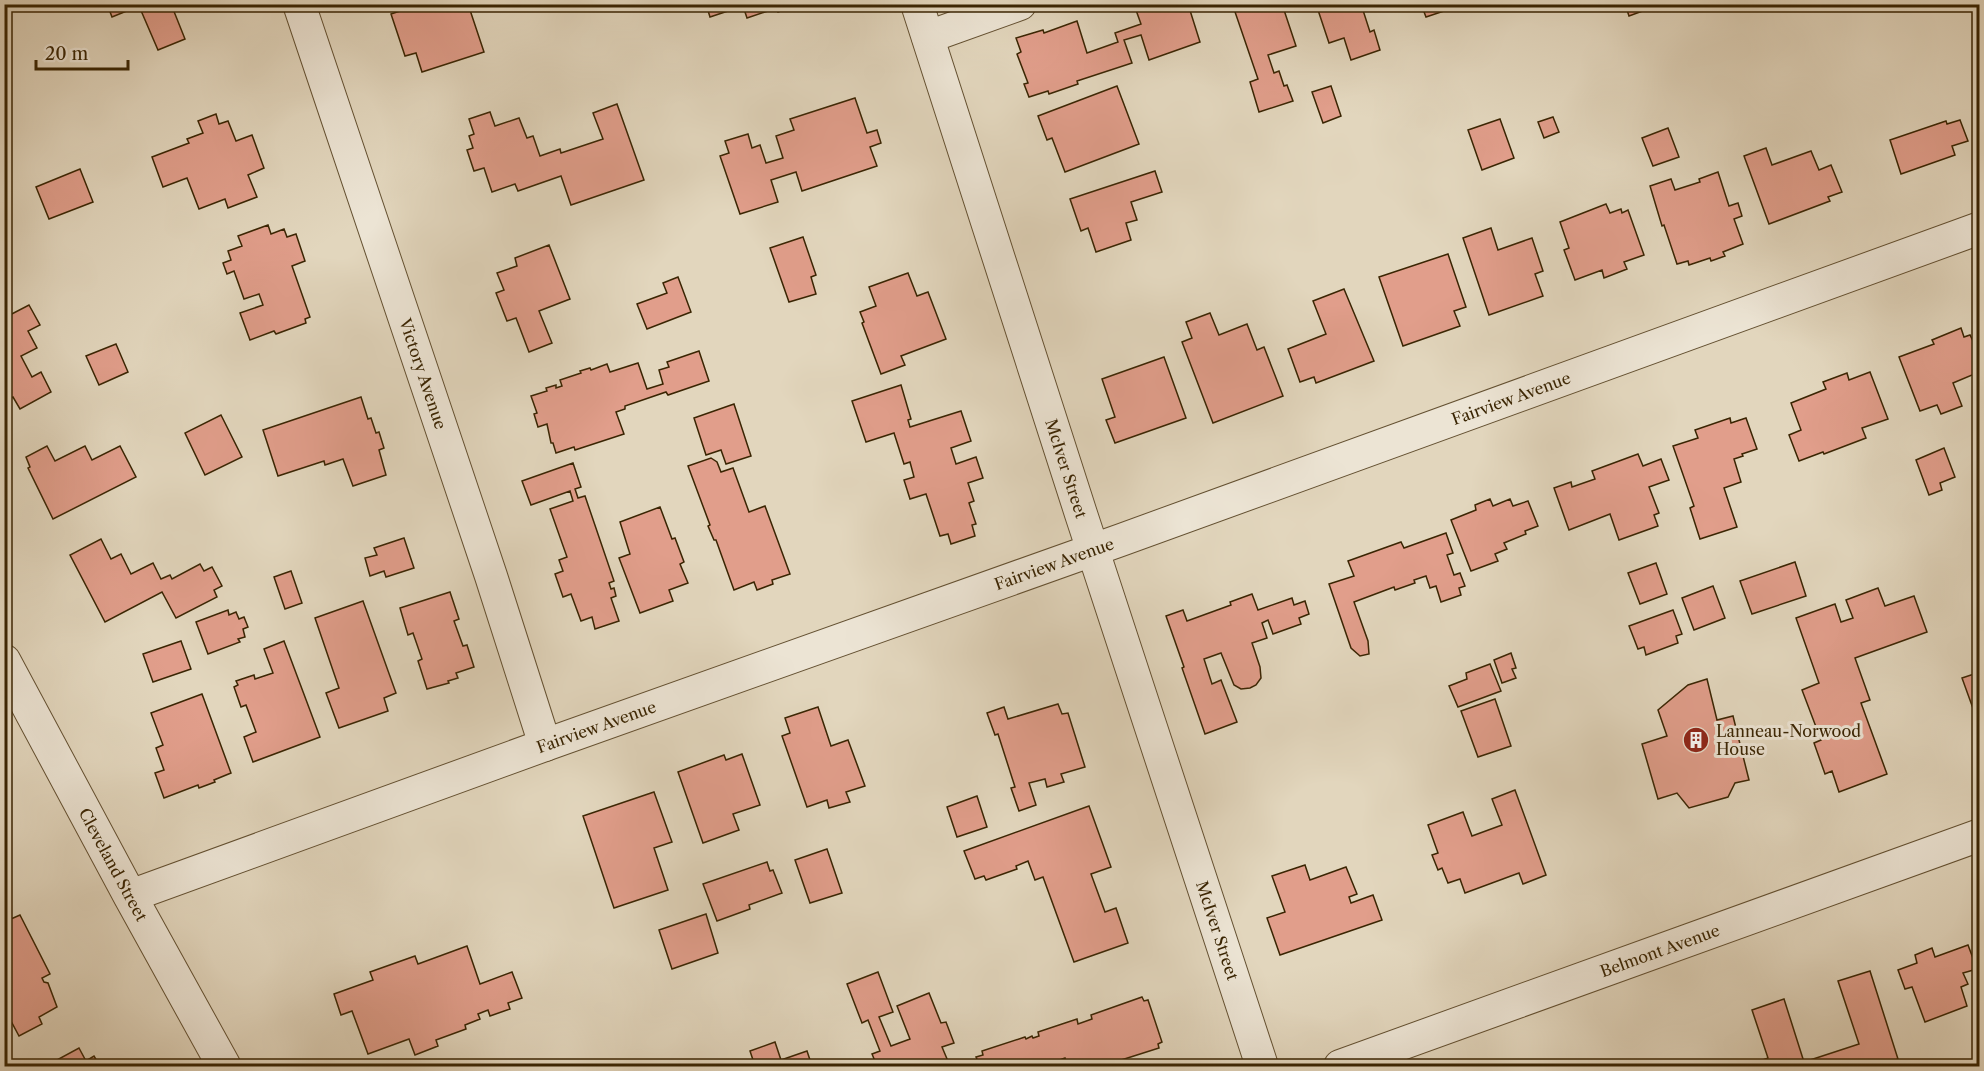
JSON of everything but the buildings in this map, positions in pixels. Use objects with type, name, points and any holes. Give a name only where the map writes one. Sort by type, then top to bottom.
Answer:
[{"type":"street","name":"Victory Avenue","points":[[298,4],[491,576],[545,745]]},
{"type":"street","name":"McIver Street","points":[[917,4],[1262,1066]]},
{"type":"street","points":[[928,37],[1020,4]]},
{"type":"street","name":"Fairview Avenue","points":[[130,896],[1980,228]]},
{"type":"street","name":"Cleveland Street","points":[[4,661],[224,1066]]},
{"type":"street","name":"Belmont Avenue","points":[[1340,1066],[1980,835]]},
{"type":"place","name":"Lanneau-Norwood House","points":[[1696,740]]}]
